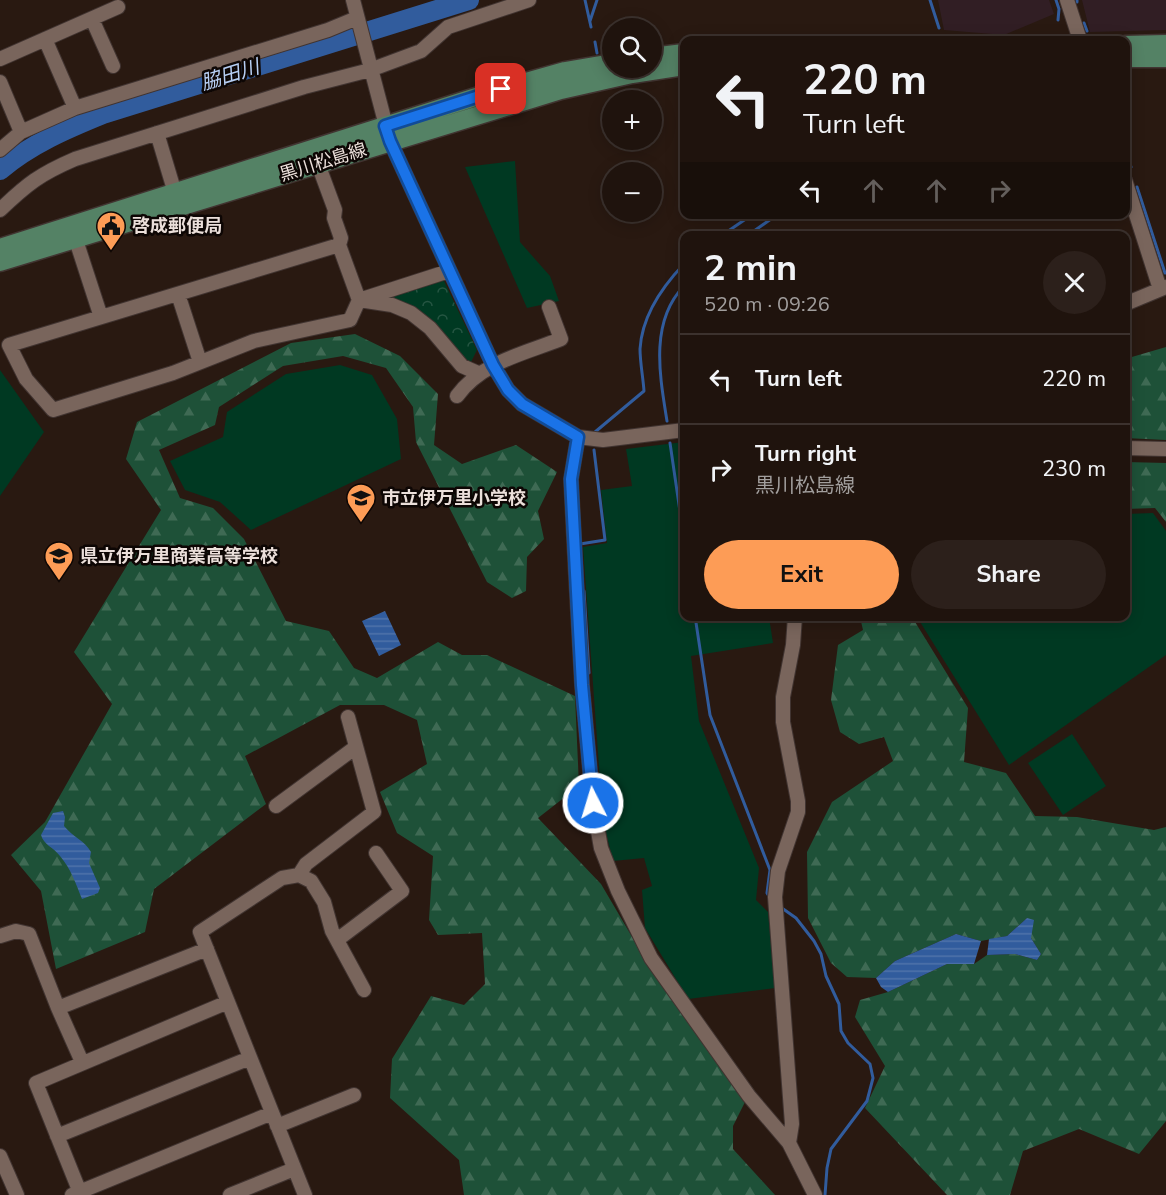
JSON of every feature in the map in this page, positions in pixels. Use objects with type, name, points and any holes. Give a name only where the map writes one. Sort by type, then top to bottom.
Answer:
[{"type":"main road","points":[[1130,45],[1166,44]]},
{"type":"main road","points":[[662,56],[680,53]]},
{"type":"main road","points":[[1130,58],[1166,58]]},
{"type":"main road","name":"黒川松島線","points":[[0,248],[74,233],[318,164],[387,134],[565,71],[602,65]]},
{"type":"main road","name":"黒川松島線","points":[[0,262],[175,193],[387,134],[561,90],[632,74],[680,67]]},
{"type":"street","points":[[353,0],[387,134],[493,365],[508,390],[522,404],[578,437],[603,440],[680,430]]},
{"type":"street","points":[[0,210],[26,185],[47,171],[75,159],[304,87],[370,70],[421,51],[448,27],[529,0]]},
{"type":"street","points":[[1067,0],[1079,36]]},
{"type":"street","points":[[0,59],[118,7]]},
{"type":"street","points":[[0,150],[21,132],[75,108],[328,30],[357,18]]},
{"type":"street","points":[[92,19],[113,66]]},
{"type":"street","points":[[45,39],[75,108]]},
{"type":"street","points":[[0,82],[21,132]]},
{"type":"street","points":[[157,133],[175,193]]},
{"type":"street","points":[[318,164],[335,210],[334,218],[341,238],[339,245],[359,300],[350,320],[254,341],[172,373],[53,411],[26,379],[9,345],[339,245]]},
{"type":"street","points":[[1130,194],[1163,288],[1130,302]]},
{"type":"street","points":[[74,233],[101,317]]},
{"type":"street","points":[[359,300],[449,271]]},
{"type":"street","points":[[178,294],[200,362]]},
{"type":"street","points":[[359,300],[392,305],[411,313],[430,328],[462,366],[478,373]]},
{"type":"street","points":[[457,396],[478,373],[561,339],[549,307]]},
{"type":"street","points":[[578,437],[571,479],[582,685],[593,803],[601,848],[618,891],[651,958],[749,1096],[789,1143],[815,1195]]},
{"type":"street","points":[[1130,448],[1166,449]]},
{"type":"street","points":[[789,1143],[792,1124],[775,903],[778,871],[798,812],[798,801],[783,722],[783,697],[793,645],[795,621]]},
{"type":"street","points":[[299,875],[306,864],[374,812],[348,717]]},
{"type":"street","points":[[276,806],[356,747]]},
{"type":"street","points":[[337,940],[402,891],[376,853]]},
{"type":"street","points":[[305,1195],[200,932],[282,878],[299,875],[312,881],[320,895],[337,940],[364,990]]},
{"type":"street","points":[[0,936],[16,931],[29,934],[82,1062]]},
{"type":"street","points":[[58,1008],[207,949]]},
{"type":"street","points":[[228,1002],[36,1083],[78,1194],[275,1120],[354,1095]]},
{"type":"street","points":[[57,1136],[250,1058]]},
{"type":"street","points":[[0,1156],[4,1175],[17,1195]]},
{"type":"street","points":[[230,1195],[294,1169]]},
{"type":"shaded area","points":[[938,0],[1049,0],[1054,14],[1004,35],[944,30]]},
{"type":"shaded area","points":[[1082,0],[1166,0],[1166,30],[1090,32]]},
{"type":"green space","points":[[515,161],[520,242],[550,276],[559,301],[527,308],[465,167]]},
{"type":"green space","points":[[443,279],[477,350],[471,362],[464,363],[382,297]]},
{"type":"green space","points":[[355,334],[400,356],[438,394],[434,445],[462,464],[516,445],[557,472],[538,511],[544,539],[527,557],[526,591],[512,598],[487,582],[416,442],[413,407],[386,368],[343,356],[283,366],[219,407],[215,425],[159,450],[180,498],[213,508],[244,539],[286,621],[329,631],[354,668],[377,678],[438,642],[462,655],[487,655],[575,696],[579,786],[538,818],[601,884],[648,964],[746,1100],[733,1126],[733,1149],[775,1195],[464,1195],[459,1160],[390,1098],[392,1059],[431,996],[464,1005],[485,984],[482,933],[438,935],[429,920],[433,856],[397,833],[380,792],[427,764],[417,720],[384,705],[340,705],[245,756],[266,804],[154,889],[145,932],[56,969],[41,891],[11,855],[45,822],[112,704],[74,652],[161,510],[126,459],[137,422],[291,343]]},
{"type":"green space","points":[[1166,347],[1166,440],[1130,438],[1130,358]]},
{"type":"green space","points":[[340,365],[372,375],[397,419],[401,459],[251,530],[220,502],[185,490],[170,461],[223,437],[227,412],[286,374]]},
{"type":"green space","points":[[0,370],[44,432],[0,496]]},
{"type":"green space","points":[[680,442],[680,621],[770,621],[773,643],[691,656],[699,721],[759,868],[756,900],[768,912],[775,988],[688,999],[645,928],[642,890],[652,886],[644,858],[613,861],[603,821],[583,547],[607,543],[601,490],[632,486],[626,449]]},
{"type":"green space","points":[[1130,462],[1166,463],[1166,522],[1155,508],[1130,509]]},
{"type":"green space","points":[[1153,513],[1166,531],[1166,655],[1009,765],[919,621],[1130,621],[1130,514]]},
{"type":"green space","points":[[861,621],[914,621],[968,708],[964,762],[1006,773],[1035,816],[1077,817],[1154,830],[1166,827],[1166,1121],[1139,1154],[1079,1129],[1023,1151],[1010,1195],[947,1195],[865,1108],[885,1066],[855,1017],[860,1000],[888,992],[947,964],[974,964],[987,955],[1015,954],[1037,960],[1041,954],[1031,938],[1027,918],[1007,936],[981,941],[956,934],[895,961],[876,978],[847,977],[831,963],[808,918],[807,852],[832,802],[893,761],[884,737],[859,744],[840,732],[831,700],[838,645],[863,630]]},
{"type":"green space","points":[[1072,734],[1106,786],[1063,815],[1028,763]]},
{"type":"water","points":[[385,611],[401,645],[379,656],[362,621]]},
{"type":"water","points":[[63,811],[64,826],[91,852],[89,863],[100,888],[98,893],[82,899],[67,866],[41,835],[53,813]]},
{"type":"water","points":[[1027,918],[1034,920],[1031,938],[1041,954],[1037,960],[1015,954],[987,955],[989,939],[1007,936]]},
{"type":"water","points":[[956,934],[981,941],[974,964],[947,964],[888,992],[881,987],[876,978],[895,961]]},
{"type":"waterway","name":"脇田川","points":[[0,170],[36,145],[103,114],[469,0]]},
{"type":"waterway","points":[[585,0],[591,27]]},
{"type":"waterway","points":[[590,21],[597,0]]},
{"type":"waterway","points":[[930,0],[939,28]]},
{"type":"waterway","points":[[1056,0],[1059,9],[1058,20]]},
{"type":"waterway","points":[[1084,23],[1087,31]]},
{"type":"waterway","points":[[595,42],[597,53]]},
{"type":"waterway","points":[[1137,187],[1165,273]]},
{"type":"waterway","points":[[728,231],[746,219]]},
{"type":"waterway","points":[[754,231],[771,219]]},
{"type":"waterway","points":[[595,432],[644,391],[640,349],[645,325],[654,302],[680,268]]},
{"type":"waterway","points":[[667,421],[660,368],[661,333],[673,300],[680,291]]},
{"type":"waterway","points":[[670,443],[680,512]]},
{"type":"waterway","points":[[580,545],[605,540],[594,450]]},
{"type":"waterway","points":[[584,591],[589,673]]},
{"type":"waterway","points":[[696,621],[710,715],[770,870],[767,893],[770,898]]},
{"type":"waterway","points":[[779,906],[796,918],[814,941],[839,1004],[841,1031],[848,1043],[870,1064],[873,1078],[867,1101],[831,1149],[825,1195]]},
{"type":"place","name":"啓成郵便局","points":[[111,252]]},
{"type":"place","name":"市立伊万里小学校","points":[[361,524]]},
{"type":"place","name":"県立伊万里商業高等学校","points":[[59,582]]},
{"type":"route","points":[[501,89],[385,126],[493,365],[508,390],[522,404],[578,437],[571,479],[582,685],[593,803]]}]
